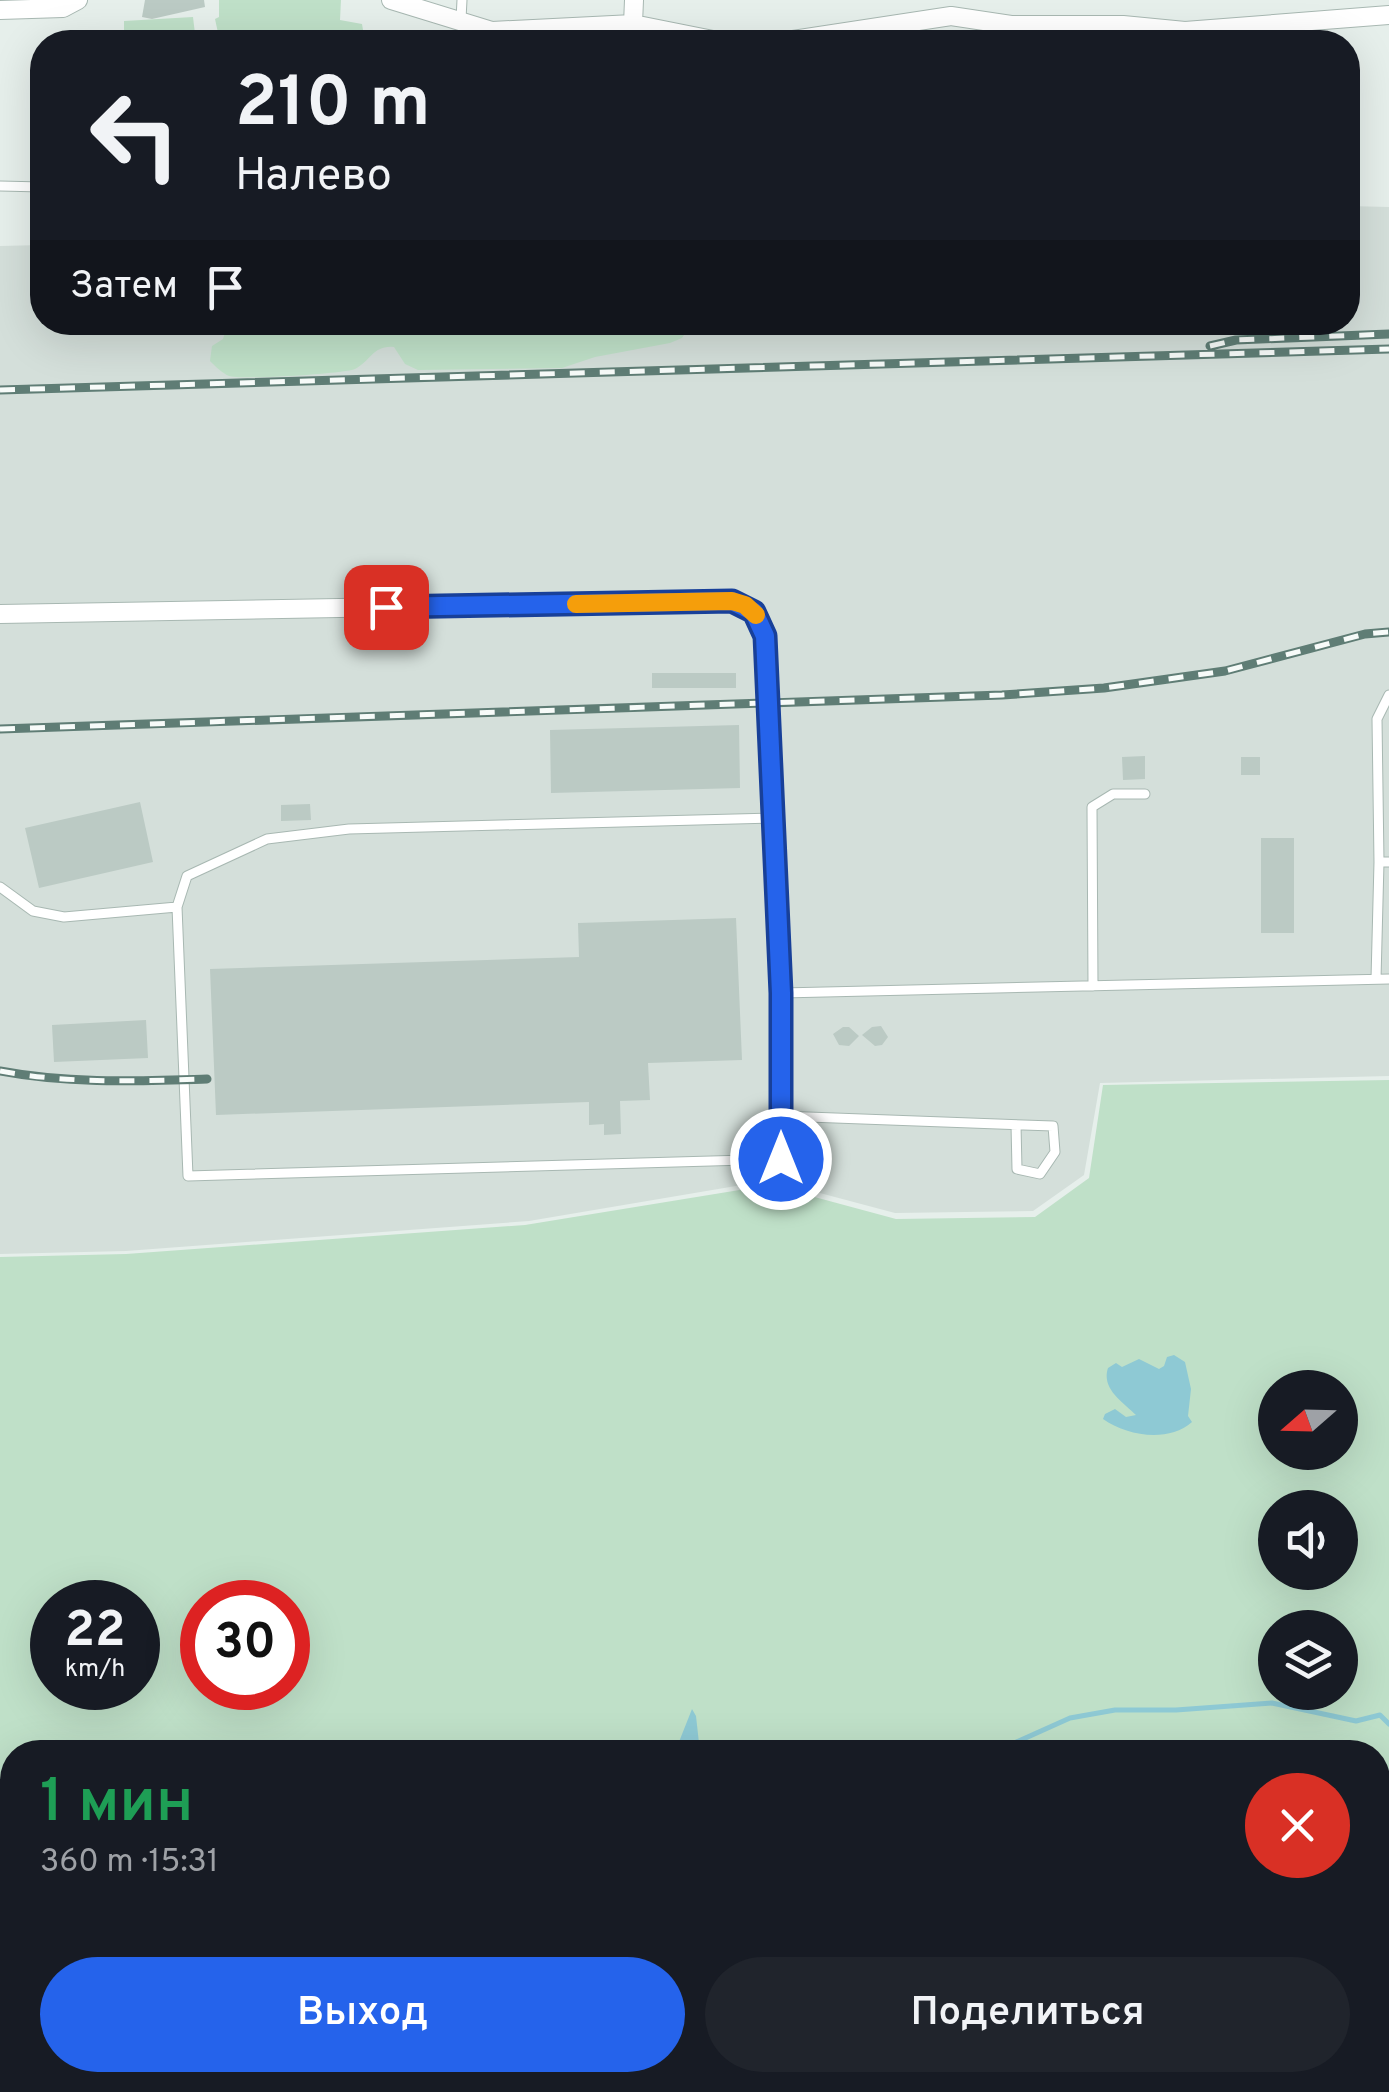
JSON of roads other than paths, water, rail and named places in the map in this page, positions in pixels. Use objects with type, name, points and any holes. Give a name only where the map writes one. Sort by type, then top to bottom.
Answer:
[{"type":"street","points":[[0,10],[62,8],[78,0]]},
{"type":"street","points":[[392,0],[462,10],[491,30]]},
{"type":"street","points":[[632,24],[634,0]]},
{"type":"street","points":[[840,30],[949,8],[1011,26],[1123,25],[1175,30]]},
{"type":"street","points":[[1198,30],[1389,15]]},
{"type":"street","points":[[512,30],[632,24],[662,30]]},
{"type":"street","points":[[0,614],[732,601],[754,612],[765,636],[781,993],[781,1159]]},
{"type":"lane","points":[[0,186],[30,187]]},
{"type":"lane","points":[[1376,979],[1384,862],[1377,718],[1389,695]]},
{"type":"lane","points":[[1093,986],[1092,808],[1113,794],[1145,794]]},
{"type":"lane","points":[[773,818],[349,829],[267,838],[186,876],[177,906],[188,1176],[781,1159]]},
{"type":"lane","points":[[0,887],[34,911],[64,917],[177,906]]},
{"type":"lane","points":[[781,993],[1389,979]]},
{"type":"lane","points":[[781,1116],[1016,1124],[1052,1126],[1055,1152],[1040,1174],[1016,1168],[1016,1124]]},
{"type":"water","points":[[1174,1355],[1185,1362],[1191,1389],[1188,1416],[1192,1422],[1171,1433],[1148,1435],[1124,1430],[1103,1419],[1115,1409],[1126,1417],[1136,1415],[1110,1389],[1108,1368],[1139,1359],[1159,1369],[1167,1357]]},
{"type":"water","points":[[692,1709],[699,1740],[680,1740]]},
{"type":"waterway","points":[[1021,1740],[1070,1718],[1115,1710],[1272,1703],[1356,1721],[1380,1715],[1389,1724]]},
{"type":"railway","points":[[1210,346],[1236,340],[1389,334]]},
{"type":"railway","points":[[0,390],[1389,349]]},
{"type":"railway","points":[[0,729],[1002,695],[1104,688],[1225,671],[1365,634],[1389,632]]},
{"type":"railway","points":[[0,1071],[77,1080],[207,1079]]}]
